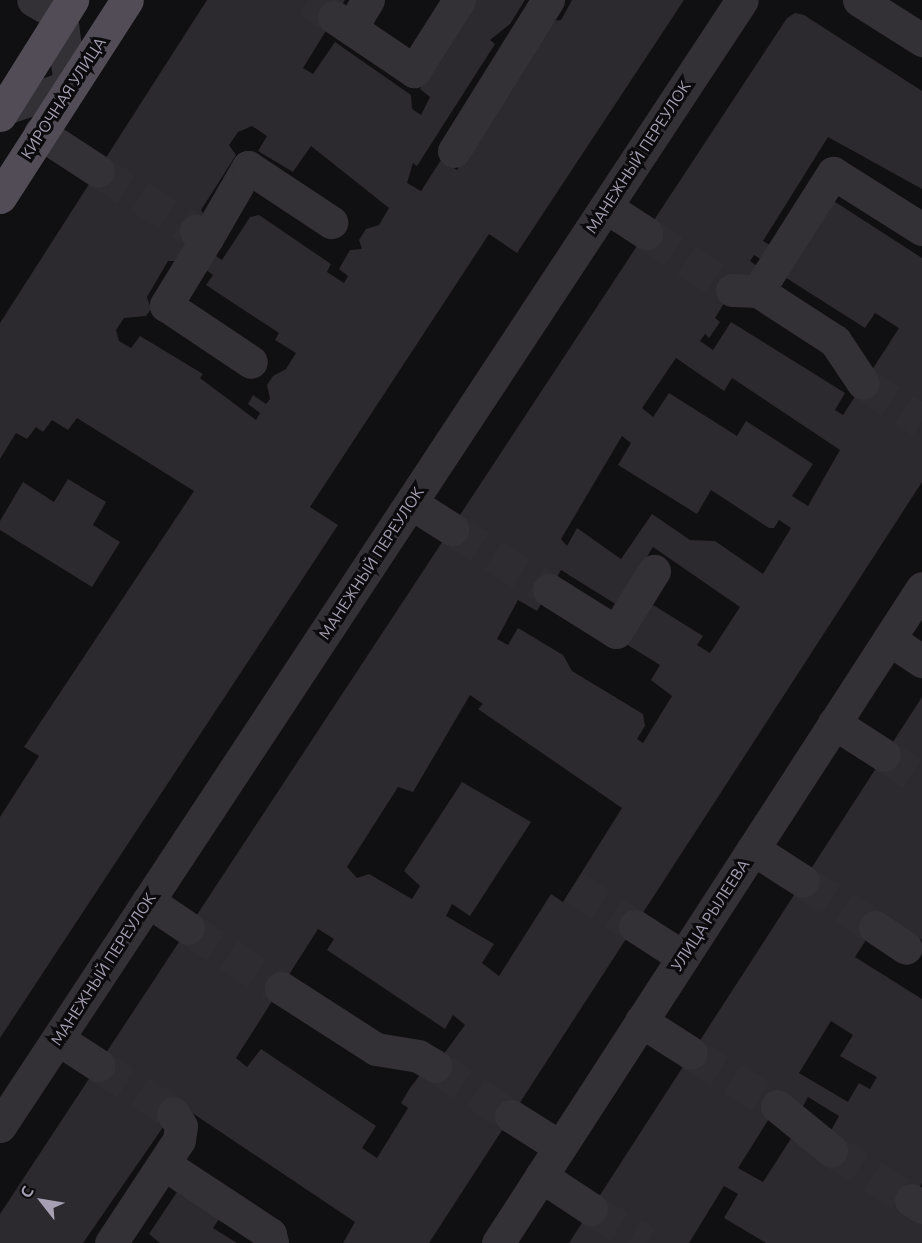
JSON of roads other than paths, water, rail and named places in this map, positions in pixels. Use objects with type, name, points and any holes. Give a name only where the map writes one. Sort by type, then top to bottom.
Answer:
[{"type":"main road","name":"КИРОЧНАЯ УЛИЦА","points":[[0,197],[127,0]]},
{"type":"main road","points":[[2,109],[66,8]]},
{"type":"street","points":[[2,109],[70,86],[66,8],[33,0]]},
{"type":"street","points":[[368,0],[343,22],[414,70],[459,0]]},
{"type":"street","points":[[454,151],[548,0]]},
{"type":"street","name":"МАНЕЖНЫЙ ПЕРЕУЛОК","points":[[0,1126],[742,0]]},
{"type":"street","points":[[859,0],[922,40]]},
{"type":"street","points":[[40,133],[98,171]]},
{"type":"street","points":[[251,362],[166,305],[201,235],[248,167],[331,222]]},
{"type":"street","points":[[863,383],[835,341],[745,291],[833,172],[922,229]]},
{"type":"street","points":[[606,207],[646,233]]},
{"type":"street","points":[[411,503],[452,529]]},
{"type":"street","points":[[549,590],[616,632],[654,572]]},
{"type":"street","name":"УЛИЦА РЫЛЕЕВА","points":[[498,1243],[922,588]]},
{"type":"street","points":[[889,639],[922,661]]},
{"type":"street","points":[[834,723],[884,755]]},
{"type":"street","points":[[753,849],[803,881]]},
{"type":"street","points":[[148,901],[189,927]]},
{"type":"street","points":[[635,926],[683,957]]},
{"type":"street","points":[[875,927],[906,948]]},
{"type":"street","points":[[281,988],[376,1049],[418,1056],[435,1066]]},
{"type":"street","points":[[641,1021],[692,1053]]},
{"type":"street","points":[[58,1039],[98,1065]]},
{"type":"street","points":[[777,1106],[831,1150]]},
{"type":"street","points":[[111,1243],[179,1140],[181,1126],[173,1113]]},
{"type":"street","points":[[511,1116],[560,1148]]},
{"type":"street","points":[[164,1164],[270,1234],[272,1243]]},
{"type":"street","points":[[541,1176],[591,1209]]},
{"type":"tunnel","points":[[308,0],[334,17]]},
{"type":"tunnel","points":[[98,171],[196,231]]},
{"type":"tunnel","points":[[646,233],[732,290]]},
{"type":"tunnel","points":[[863,383],[922,421]]},
{"type":"tunnel","points":[[452,529],[549,590]]},
{"type":"tunnel","points":[[884,755],[922,780]]},
{"type":"tunnel","points":[[803,881],[875,927]]},
{"type":"tunnel","points":[[573,886],[635,926]]},
{"type":"tunnel","points":[[188,928],[281,988]]},
{"type":"tunnel","points":[[691,1053],[777,1106]]},
{"type":"tunnel","points":[[98,1065],[173,1113]]},
{"type":"tunnel","points":[[435,1066],[511,1116]]},
{"type":"tunnel","points":[[831,1150],[911,1200]]},
{"type":"tunnel","points":[[591,1209],[646,1243]]}]
